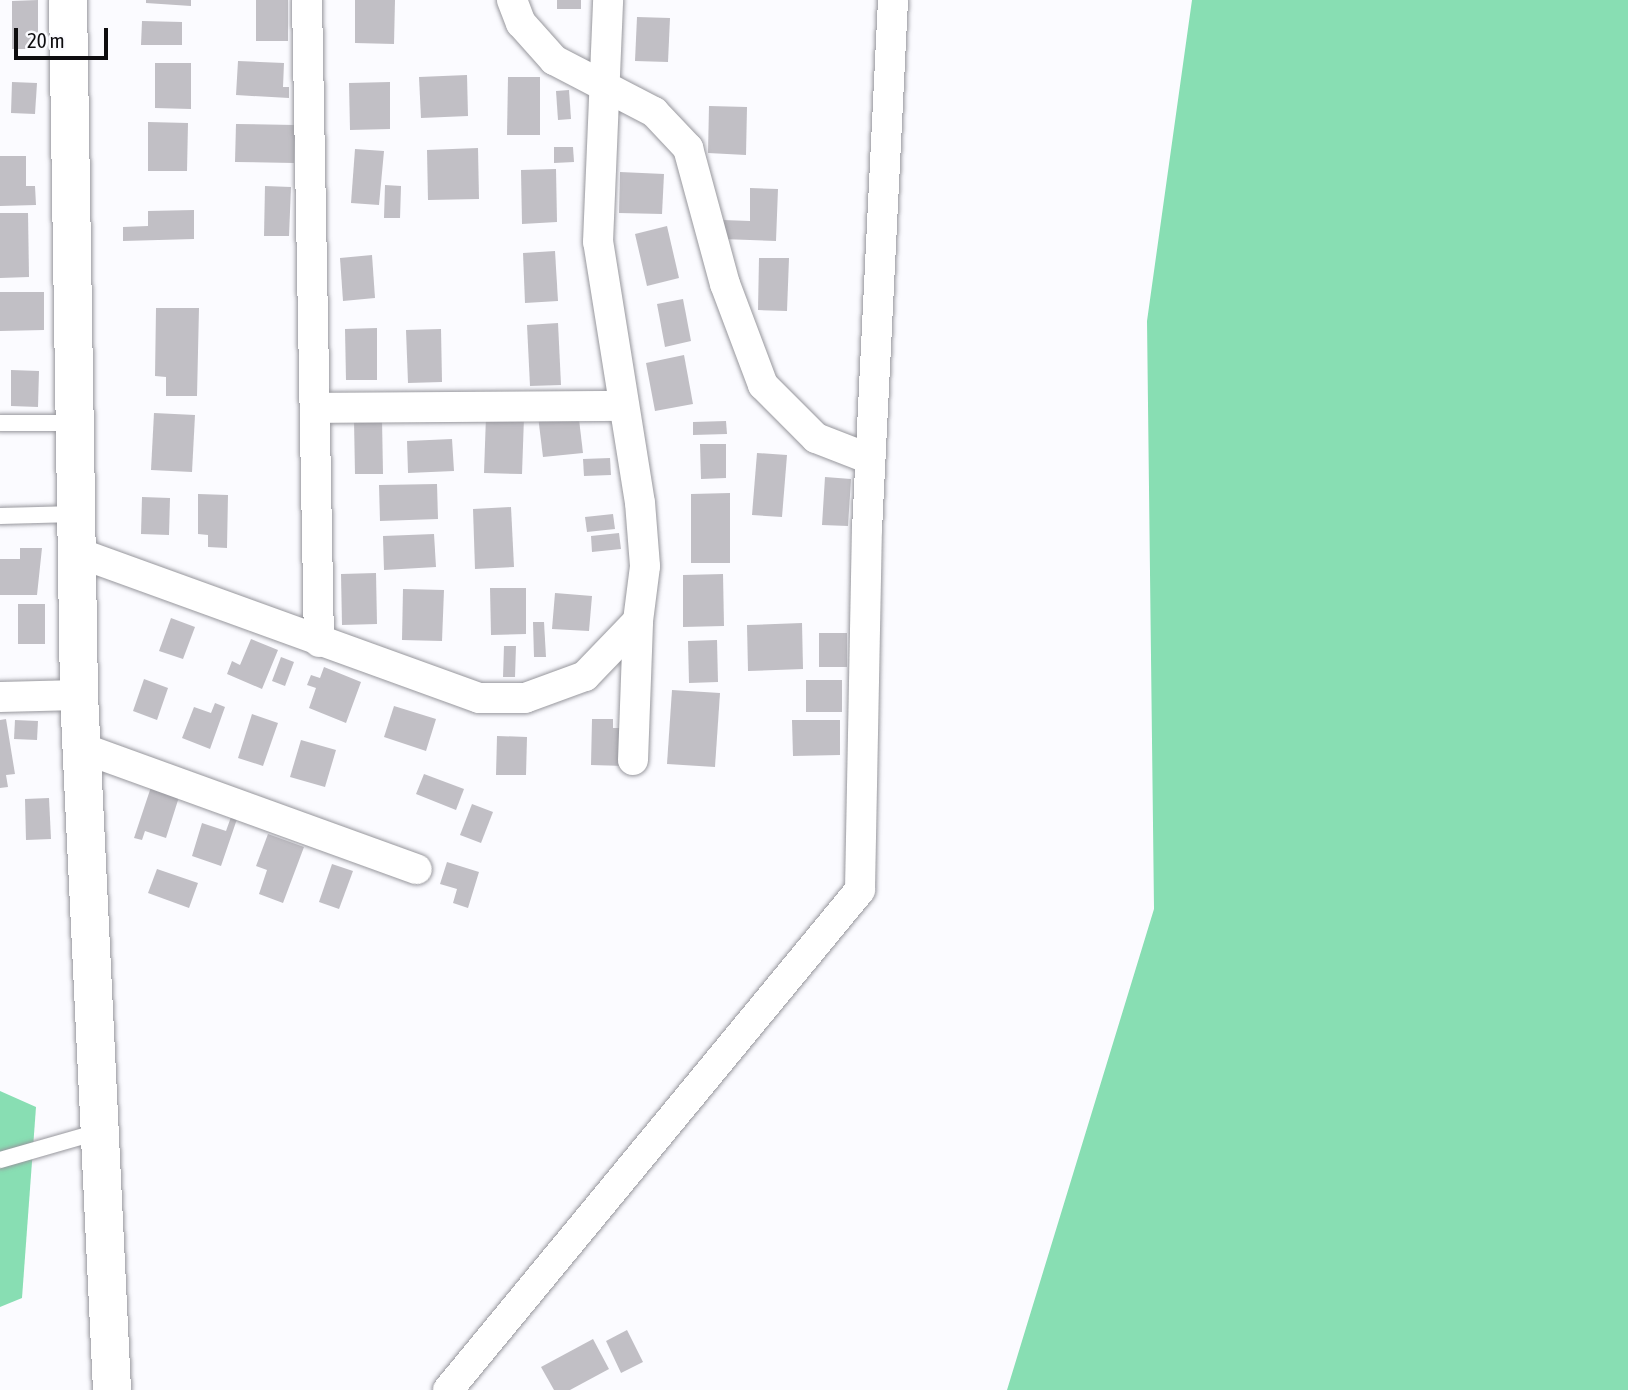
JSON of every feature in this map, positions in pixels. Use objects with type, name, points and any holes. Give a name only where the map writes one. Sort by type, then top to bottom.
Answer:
[{"type":"street","points":[[68,0],[79,695],[112,1390]]},
{"type":"street","points":[[307,0],[319,642]]},
{"type":"street","points":[[512,0],[521,23],[554,60],[654,112],[688,148],[725,284],[763,385],[816,438],[870,459]]},
{"type":"street","points":[[608,0],[597,242],[640,503],[645,566],[638,621],[633,760]]},
{"type":"street","points":[[448,1390],[860,890],[870,459],[893,0]]},
{"type":"street","points":[[315,408],[623,406]]},
{"type":"street","points":[[76,552],[479,698],[525,698],[585,676],[638,621]]},
{"type":"street","points":[[0,697],[79,695]]},
{"type":"street","points":[[82,748],[417,869]]},
{"type":"lane","points":[[0,423],[74,423]]},
{"type":"lane","points":[[0,516],[76,514]]},
{"type":"lane","points":[[0,1160],[101,1131]]},
{"type":"green space","points":[[1192,0],[1628,0],[1628,1390],[1007,1390],[1154,909],[1147,321]]},
{"type":"green space","points":[[0,1091],[36,1107],[22,1298],[0,1307]]},
{"type":"building","points":[[38,0],[38,49],[12,49],[12,1]]},
{"type":"building","points":[[146,0],[191,0],[191,6],[146,3]]},
{"type":"building","points":[[256,0],[288,0],[288,41],[256,41]]},
{"type":"building","points":[[355,0],[395,0],[394,44],[355,43]]},
{"type":"building","points":[[557,0],[581,0],[581,9],[557,9]]},
{"type":"building","points":[[637,17],[670,18],[668,62],[635,61]]},
{"type":"building","points":[[142,21],[182,22],[182,45],[141,45]]},
{"type":"building","points":[[238,61],[284,63],[283,87],[289,87],[289,98],[236,95]]},
{"type":"building","points":[[155,63],[191,63],[191,109],[155,108]]},
{"type":"building","points":[[467,75],[468,116],[421,118],[419,77]]},
{"type":"building","points":[[508,77],[540,77],[540,135],[507,135]]},
{"type":"building","points":[[12,82],[37,83],[35,114],[11,113]]},
{"type":"building","points":[[390,82],[390,129],[350,130],[349,83]]},
{"type":"building","points":[[569,90],[571,119],[558,120],[556,91]]},
{"type":"building","points":[[709,106],[747,107],[746,155],[708,153]]},
{"type":"building","points":[[148,122],[188,123],[187,171],[148,171]]},
{"type":"building","points":[[236,124],[295,125],[294,163],[235,162]]},
{"type":"building","points":[[554,147],[573,147],[574,162],[554,163]]},
{"type":"building","points":[[478,148],[479,199],[428,200],[427,150]]},
{"type":"building","points":[[355,149],[384,151],[379,205],[351,203]]},
{"type":"building","points":[[0,156],[26,156],[26,186],[35,186],[36,205],[0,206]]},
{"type":"building","points":[[556,169],[557,222],[522,224],[521,170]]},
{"type":"building","points":[[620,172],[664,174],[662,214],[619,213]]},
{"type":"building","points":[[385,185],[401,186],[400,218],[384,218]]},
{"type":"building","points":[[265,186],[291,187],[289,236],[264,236]]},
{"type":"building","points":[[750,188],[778,189],[776,241],[722,239],[723,220],[750,221]]},
{"type":"building","points":[[194,210],[194,239],[123,241],[123,227],[148,226],[148,211]]},
{"type":"building","points":[[0,213],[28,213],[29,277],[0,278]]},
{"type":"building","points":[[667,226],[679,278],[647,286],[635,234]]},
{"type":"building","points":[[555,251],[558,301],[525,303],[523,253]]},
{"type":"building","points":[[372,255],[375,298],[343,301],[340,258]]},
{"type":"building","points":[[759,258],[789,258],[787,311],[758,310]]},
{"type":"building","points":[[0,292],[44,292],[44,330],[0,331]]},
{"type":"building","points":[[683,299],[691,341],[665,347],[657,304]]},
{"type":"building","points":[[156,308],[199,308],[197,396],[166,396],[166,377],[155,376]]},
{"type":"building","points":[[558,323],[561,385],[530,386],[527,325]]},
{"type":"building","points":[[377,328],[377,380],[346,380],[345,329]]},
{"type":"building","points":[[441,329],[442,382],[408,383],[406,330]]},
{"type":"building","points":[[684,355],[693,404],[655,411],[646,363]]},
{"type":"building","points":[[11,370],[39,371],[38,407],[11,406]]},
{"type":"building","points":[[578,411],[583,453],[543,457],[538,416]]},
{"type":"building","points":[[154,413],[195,415],[192,472],[151,470]]},
{"type":"building","points":[[486,416],[524,417],[522,474],[484,473]]},
{"type":"building","points":[[382,419],[383,474],[355,474],[354,420]]},
{"type":"building","points":[[726,421],[727,434],[693,435],[693,422]]},
{"type":"building","points":[[452,439],[454,471],[408,473],[407,441]]},
{"type":"building","points":[[700,444],[726,444],[726,478],[701,479]]},
{"type":"building","points":[[757,453],[787,455],[782,517],[752,515]]},
{"type":"building","points":[[610,458],[611,475],[584,476],[583,459]]},
{"type":"building","points":[[825,477],[851,479],[848,526],[822,525]]},
{"type":"building","points":[[437,484],[438,519],[380,521],[379,485]]},
{"type":"building","points":[[730,493],[730,563],[691,563],[691,494]]},
{"type":"building","points":[[198,494],[228,495],[227,548],[208,547],[208,535],[198,534]]},
{"type":"building","points":[[142,497],[170,498],[169,535],[141,534]]},
{"type":"building","points":[[511,507],[514,567],[475,569],[473,509]]},
{"type":"building","points":[[613,514],[615,529],[587,532],[585,517]]},
{"type":"building","points":[[619,533],[621,549],[592,552],[591,536]]},
{"type":"building","points":[[434,534],[436,567],[384,570],[383,536]]},
{"type":"building","points":[[20,548],[42,548],[37,595],[0,595],[0,559],[20,559]]},
{"type":"building","points":[[376,573],[377,624],[342,625],[341,574]]},
{"type":"building","points":[[723,574],[724,626],[683,627],[683,575]]},
{"type":"building","points":[[490,588],[526,588],[526,634],[491,635]]},
{"type":"building","points":[[403,589],[444,590],[442,641],[402,640]]},
{"type":"building","points":[[555,593],[592,596],[589,631],[552,629]]},
{"type":"building","points":[[18,604],[45,604],[45,644],[18,644]]},
{"type":"building","points":[[171,618],[195,627],[183,659],[159,651]]},
{"type":"building","points":[[533,622],[544,622],[546,657],[534,657]]},
{"type":"building","points":[[802,623],[803,669],[748,671],[747,625]]},
{"type":"building","points":[[819,633],[847,633],[847,667],[819,667]]},
{"type":"building","points":[[251,639],[278,650],[262,689],[227,674],[232,661],[240,665]]},
{"type":"building","points":[[717,640],[718,682],[689,683],[688,641]]},
{"type":"building","points":[[504,646],[516,646],[515,677],[503,677]]},
{"type":"building","points":[[281,657],[294,662],[285,686],[272,681]]},
{"type":"building","points":[[324,667],[361,682],[346,723],[309,708],[316,688],[307,685],[311,675],[320,678]]},
{"type":"building","points":[[144,679],[168,688],[157,720],[133,711]]},
{"type":"building","points":[[806,680],[842,680],[842,712],[806,712]]},
{"type":"building","points":[[672,690],[720,693],[715,767],[667,764]]},
{"type":"building","points":[[215,703],[225,707],[210,749],[182,738],[194,707],[211,713]]},
{"type":"building","points":[[394,706],[436,719],[426,751],[384,737]]},
{"type":"building","points":[[252,714],[278,723],[263,766],[238,758]]},
{"type":"building","points":[[6,719],[15,774],[6,775],[8,787],[0,788],[0,720]]},
{"type":"building","points":[[592,719],[613,719],[613,728],[626,728],[625,766],[591,765]]},
{"type":"building","points":[[15,720],[38,721],[37,740],[14,739]]},
{"type":"building","points":[[792,720],[840,720],[840,755],[793,756]]},
{"type":"building","points":[[497,736],[527,737],[526,775],[496,775]]},
{"type":"building","points":[[301,740],[336,750],[325,787],[290,777]]},
{"type":"building","points":[[424,774],[464,789],[456,810],[416,794]]},
{"type":"building","points":[[151,787],[179,797],[166,838],[145,831],[142,840],[134,838]]},
{"type":"building","points":[[49,798],[51,839],[26,840],[25,799]]},
{"type":"building","points":[[472,804],[493,812],[481,843],[460,835]]},
{"type":"building","points":[[231,817],[237,819],[221,866],[192,856],[202,823],[226,831]]},
{"type":"building","points":[[268,834],[304,847],[283,903],[259,894],[267,870],[256,866]]},
{"type":"building","points":[[447,862],[479,872],[468,908],[453,903],[457,889],[440,884]]},
{"type":"building","points":[[332,864],[353,871],[339,909],[319,902]]},
{"type":"building","points":[[157,869],[198,883],[189,908],[148,893]]},
{"type":"building","points":[[627,1330],[643,1362],[621,1373],[606,1341]]},
{"type":"building","points":[[593,1339],[609,1369],[570,1390],[554,1390],[541,1367]]}]
